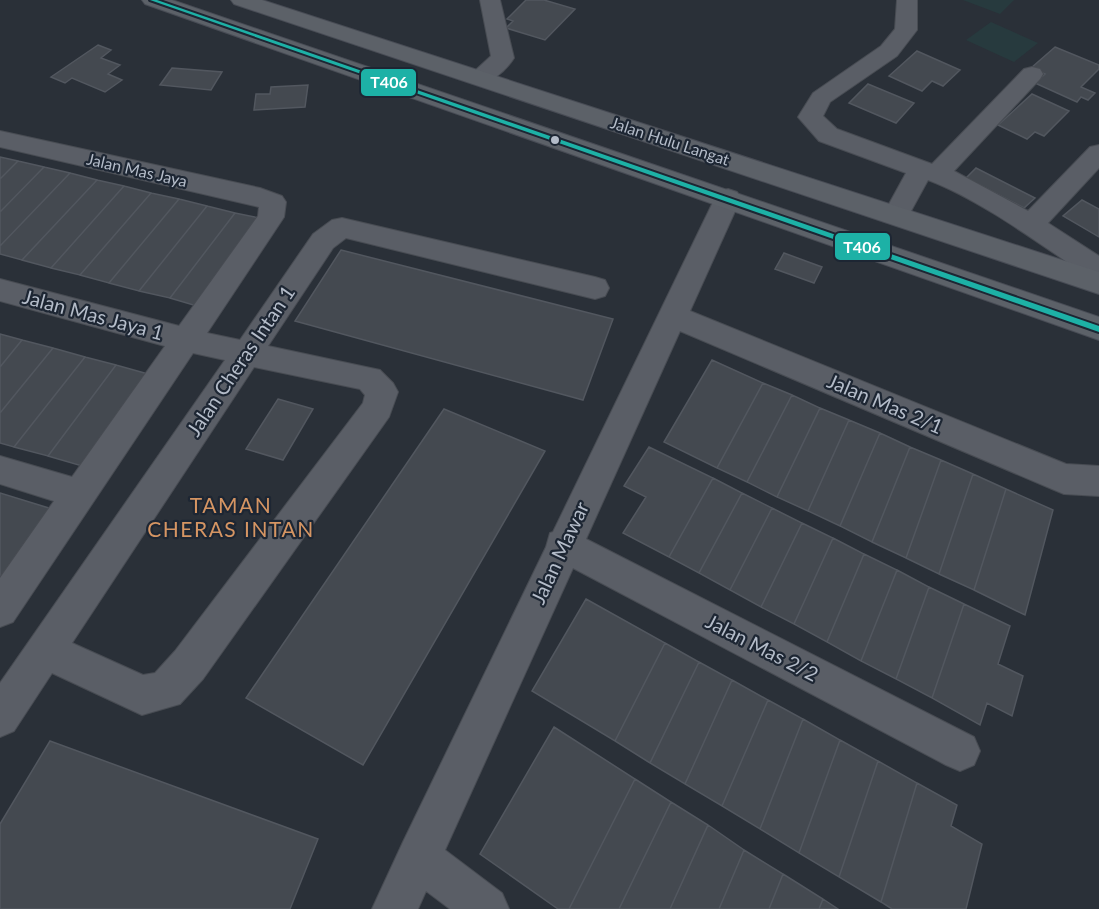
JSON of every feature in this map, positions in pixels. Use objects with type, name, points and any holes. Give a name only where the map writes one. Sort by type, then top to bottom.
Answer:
[{"type":"main road","name":"Jalan Hulu Langat","points":[[152,0],[728,198],[1099,329]]},
{"type":"main road","name":"Jalan Hulu Langat","points":[[241,0],[1099,283]]},
{"type":"street","points":[[479,78],[503,58],[490,0]]},
{"type":"street","points":[[907,0],[906,30],[889,51],[821,98],[810,117],[828,135],[952,180],[1031,225],[1099,270]]},
{"type":"street","points":[[896,215],[929,171],[1032,74]]},
{"type":"street","name":"Jalan Mas Jaya","points":[[0,139],[260,197],[273,202],[272,217],[186,340]]},
{"type":"street","points":[[1031,225],[1099,153]]},
{"type":"street","name":"Jalan Mawar","points":[[394,909],[563,545],[674,316],[728,198]]},
{"type":"street","name":"Jalan Cheras Intan 1","points":[[0,717],[323,241],[342,227],[595,288]]},
{"type":"street","name":"Jalan Mas Jaya 1","points":[[0,290],[186,340],[369,379],[382,392],[378,408],[189,665],[166,690],[141,695],[45,650]]},
{"type":"street","name":"Jalan Mas 2/1","points":[[674,316],[1064,479],[1099,481]]},
{"type":"street","points":[[0,609],[186,340]]},
{"type":"street","points":[[0,470],[80,494]]},
{"type":"street","name":"Jalan Mas 2/2","points":[[563,545],[960,751]]},
{"type":"street","points":[[418,857],[486,909]]},
{"type":"green space","points":[[963,0],[1014,0],[1000,14]]},
{"type":"green space","points":[[991,22],[1038,43],[1014,62],[966,40]]},
{"type":"building","points":[[526,0],[544,0],[575,9],[545,40],[506,28],[513,21],[507,19]]},
{"type":"building","points":[[98,45],[111,50],[101,58],[120,65],[108,74],[122,80],[105,92],[72,78],[65,83],[51,77]]},
{"type":"building","points":[[1055,47],[1099,65],[1099,69],[1081,87],[1095,93],[1088,100],[1081,97],[1077,102],[1035,83],[1045,74],[1031,68]]},
{"type":"building","points":[[917,51],[960,70],[943,86],[932,81],[922,91],[889,76]]},
{"type":"building","points":[[172,68],[222,72],[211,90],[160,85]]},
{"type":"building","points":[[868,84],[914,103],[896,123],[849,103]]},
{"type":"building","points":[[308,85],[305,107],[254,110],[256,94],[270,94],[271,87]]},
{"type":"building","points":[[1032,94],[1069,111],[1044,136],[1035,132],[1027,139],[998,125]]},
{"type":"building","points":[[0,157],[18,161],[0,179]]},
{"type":"building","points":[[18,161],[44,167],[0,212],[0,179]]},
{"type":"building","points":[[44,167],[70,173],[0,246],[0,212]]},
{"type":"building","points":[[976,168],[1035,198],[1024,208],[966,178]]},
{"type":"building","points":[[70,173],[97,180],[22,260],[0,254],[0,246]]},
{"type":"building","points":[[97,180],[124,186],[51,268],[22,260]]},
{"type":"building","points":[[124,186],[151,193],[80,275],[51,268]]},
{"type":"building","points":[[151,193],[179,199],[109,283],[80,275]]},
{"type":"building","points":[[179,199],[207,206],[139,291],[109,283]]},
{"type":"building","points":[[1082,200],[1099,209],[1099,237],[1063,216]]},
{"type":"building","points":[[207,206],[235,213],[170,298],[139,291]]},
{"type":"building","points":[[235,213],[264,219],[200,307],[170,298]]},
{"type":"building","points":[[341,250],[613,319],[583,400],[295,321]]},
{"type":"building","points":[[784,253],[822,267],[814,283],[775,269]]},
{"type":"building","points":[[0,334],[22,340],[0,367]]},
{"type":"building","points":[[22,340],[53,348],[0,413],[0,367]]},
{"type":"building","points":[[53,348],[85,357],[14,447],[0,443],[0,413]]},
{"type":"building","points":[[85,357],[116,365],[48,456],[14,447]]},
{"type":"building","points":[[712,360],[763,383],[717,468],[664,442]]},
{"type":"building","points":[[116,365],[148,374],[82,466],[48,456]]},
{"type":"building","points":[[763,383],[792,395],[747,482],[717,468]]},
{"type":"building","points":[[792,395],[820,408],[777,497],[747,482]]},
{"type":"building","points":[[278,399],[313,409],[283,460],[246,449]]},
{"type":"building","points":[[820,408],[849,420],[808,511],[777,497]]},
{"type":"building","points":[[444,409],[545,451],[363,765],[246,698]]},
{"type":"building","points":[[849,420],[880,433],[840,526],[808,511]]},
{"type":"building","points":[[880,433],[910,447],[872,542],[840,526]]},
{"type":"building","points":[[649,447],[713,478],[669,557],[623,533],[646,497],[624,486]]},
{"type":"building","points":[[910,447],[941,460],[906,558],[872,542]]},
{"type":"building","points":[[941,460],[973,474],[939,574],[906,558]]},
{"type":"building","points":[[973,474],[1006,489],[974,590],[939,574]]},
{"type":"building","points":[[713,478],[742,493],[699,573],[669,557]]},
{"type":"building","points":[[1006,489],[1053,510],[1025,615],[974,590]]},
{"type":"building","points":[[0,493],[52,509],[0,581]]},
{"type":"building","points":[[742,493],[772,508],[730,590],[699,573]]},
{"type":"building","points":[[772,508],[802,523],[761,607],[730,590]]},
{"type":"building","points":[[802,523],[833,538],[794,624],[761,607]]},
{"type":"building","points":[[833,538],[864,554],[827,642],[794,624]]},
{"type":"building","points":[[864,554],[897,570],[861,661],[827,642]]},
{"type":"building","points":[[897,570],[929,587],[896,679],[861,661]]},
{"type":"building","points":[[929,587],[964,604],[932,698],[896,679]]},
{"type":"building","points":[[586,599],[665,643],[615,741],[532,691]]},
{"type":"building","points":[[964,604],[1010,626],[998,664],[1023,676],[1012,716],[987,703],[980,725],[932,698]]},
{"type":"building","points":[[665,643],[699,662],[650,763],[615,741]]},
{"type":"building","points":[[699,662],[732,680],[685,784],[650,763]]},
{"type":"building","points":[[732,680],[768,700],[722,806],[685,784]]},
{"type":"building","points":[[768,700],[803,719],[760,829],[722,806]]},
{"type":"building","points":[[803,719],[840,740],[799,853],[760,829]]},
{"type":"building","points":[[554,727],[635,779],[569,909],[558,909],[480,854]]},
{"type":"building","points":[[840,740],[878,761],[839,877],[799,853]]},
{"type":"building","points":[[50,741],[318,839],[290,909],[0,909],[0,824]]},
{"type":"building","points":[[878,761],[917,783],[881,902],[839,877]]},
{"type":"building","points":[[635,779],[671,802],[619,909],[569,909]]},
{"type":"building","points":[[917,783],[957,805],[951,826],[982,844],[966,909],[892,909],[881,902]]},
{"type":"building","points":[[671,802],[708,825],[670,909],[619,909]]},
{"type":"building","points":[[708,825],[744,850],[719,909],[670,909]]},
{"type":"building","points":[[744,850],[783,874],[769,909],[719,909]]},
{"type":"building","points":[[783,874],[823,899],[819,909],[769,909]]},
{"type":"building","points":[[823,899],[838,909],[819,909]]},
{"type":"transit line","name":"T406","points":[[152,0],[1099,329]]},
{"type":"district","name":"TAMAN CHERAS INTAN","points":[[231,518]]}]
